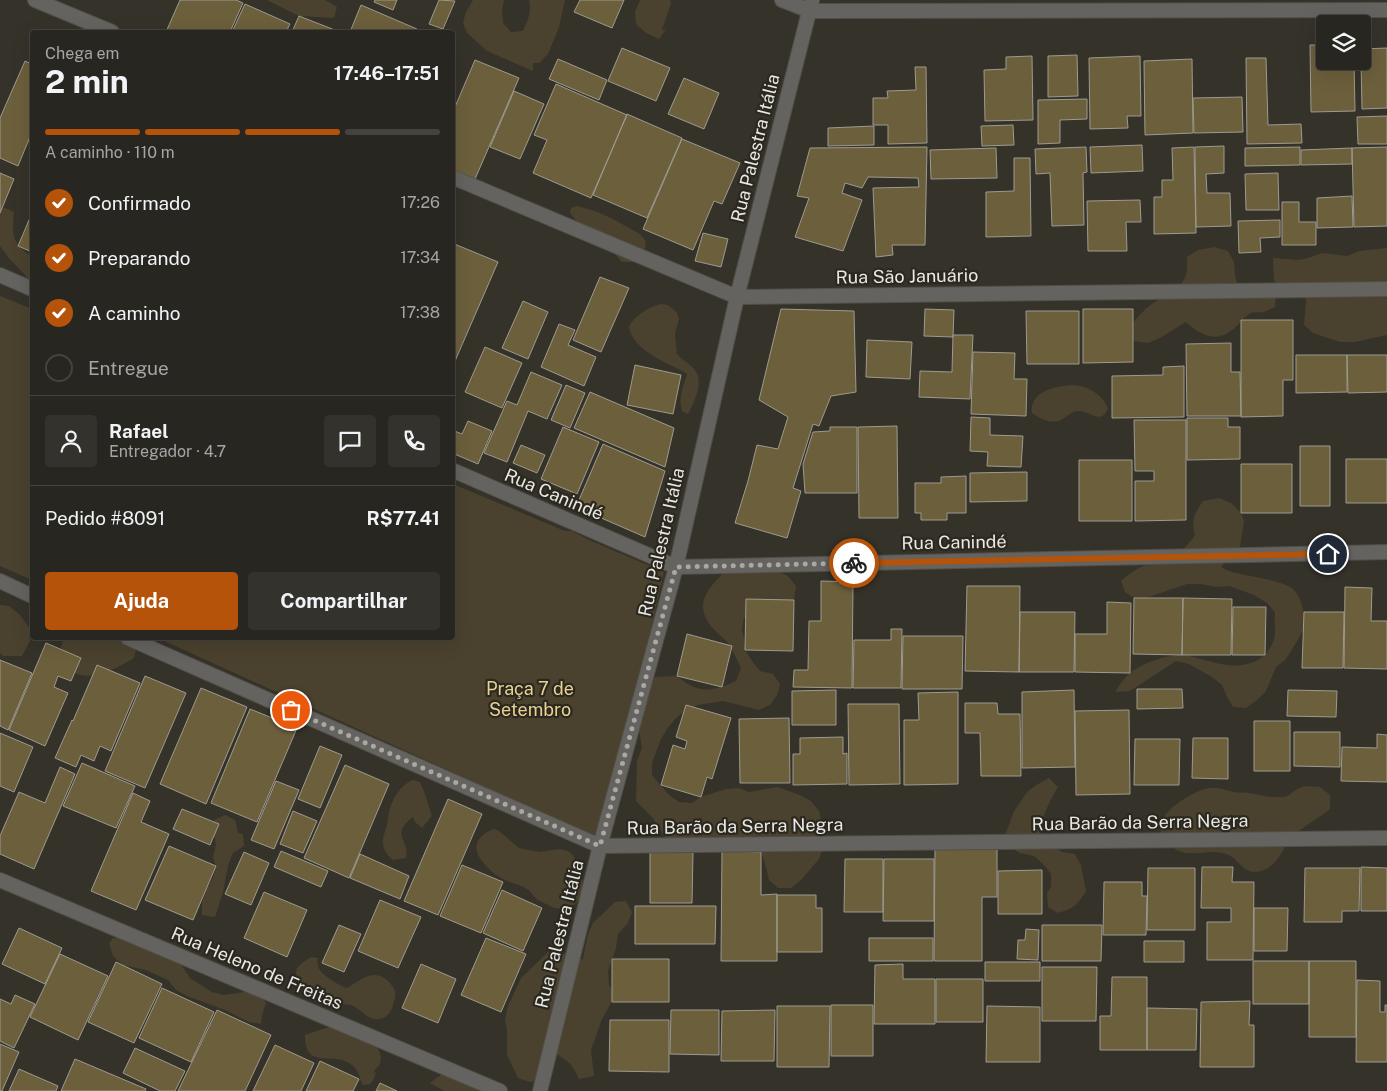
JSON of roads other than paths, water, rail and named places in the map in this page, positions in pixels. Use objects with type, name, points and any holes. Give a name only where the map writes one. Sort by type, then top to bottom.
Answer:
[{"type":"street","points":[[35,0],[107,30]]},
{"type":"street","points":[[782,0],[811,6],[1387,10]]},
{"type":"street","name":"Rua Palestra Itália","points":[[540,1091],[600,846],[676,567],[737,297],[811,6]]},
{"type":"street","name":"Rua São Januário","points":[[455,178],[737,297],[1387,289]]},
{"type":"street","points":[[0,275],[30,288]]},
{"type":"street","name":"Rua Canindé","points":[[455,471],[676,567],[1387,552]]},
{"type":"street","points":[[0,581],[30,595]]},
{"type":"street","name":"Rua Barão da Serra Negra","points":[[133,640],[600,846],[1387,838]]},
{"type":"street","name":"Rua Heleno de Freitas","points":[[0,880],[500,1091]]},
{"type":"park label","name":"Praça 7 de Setembro","points":[[530,698]]}]
